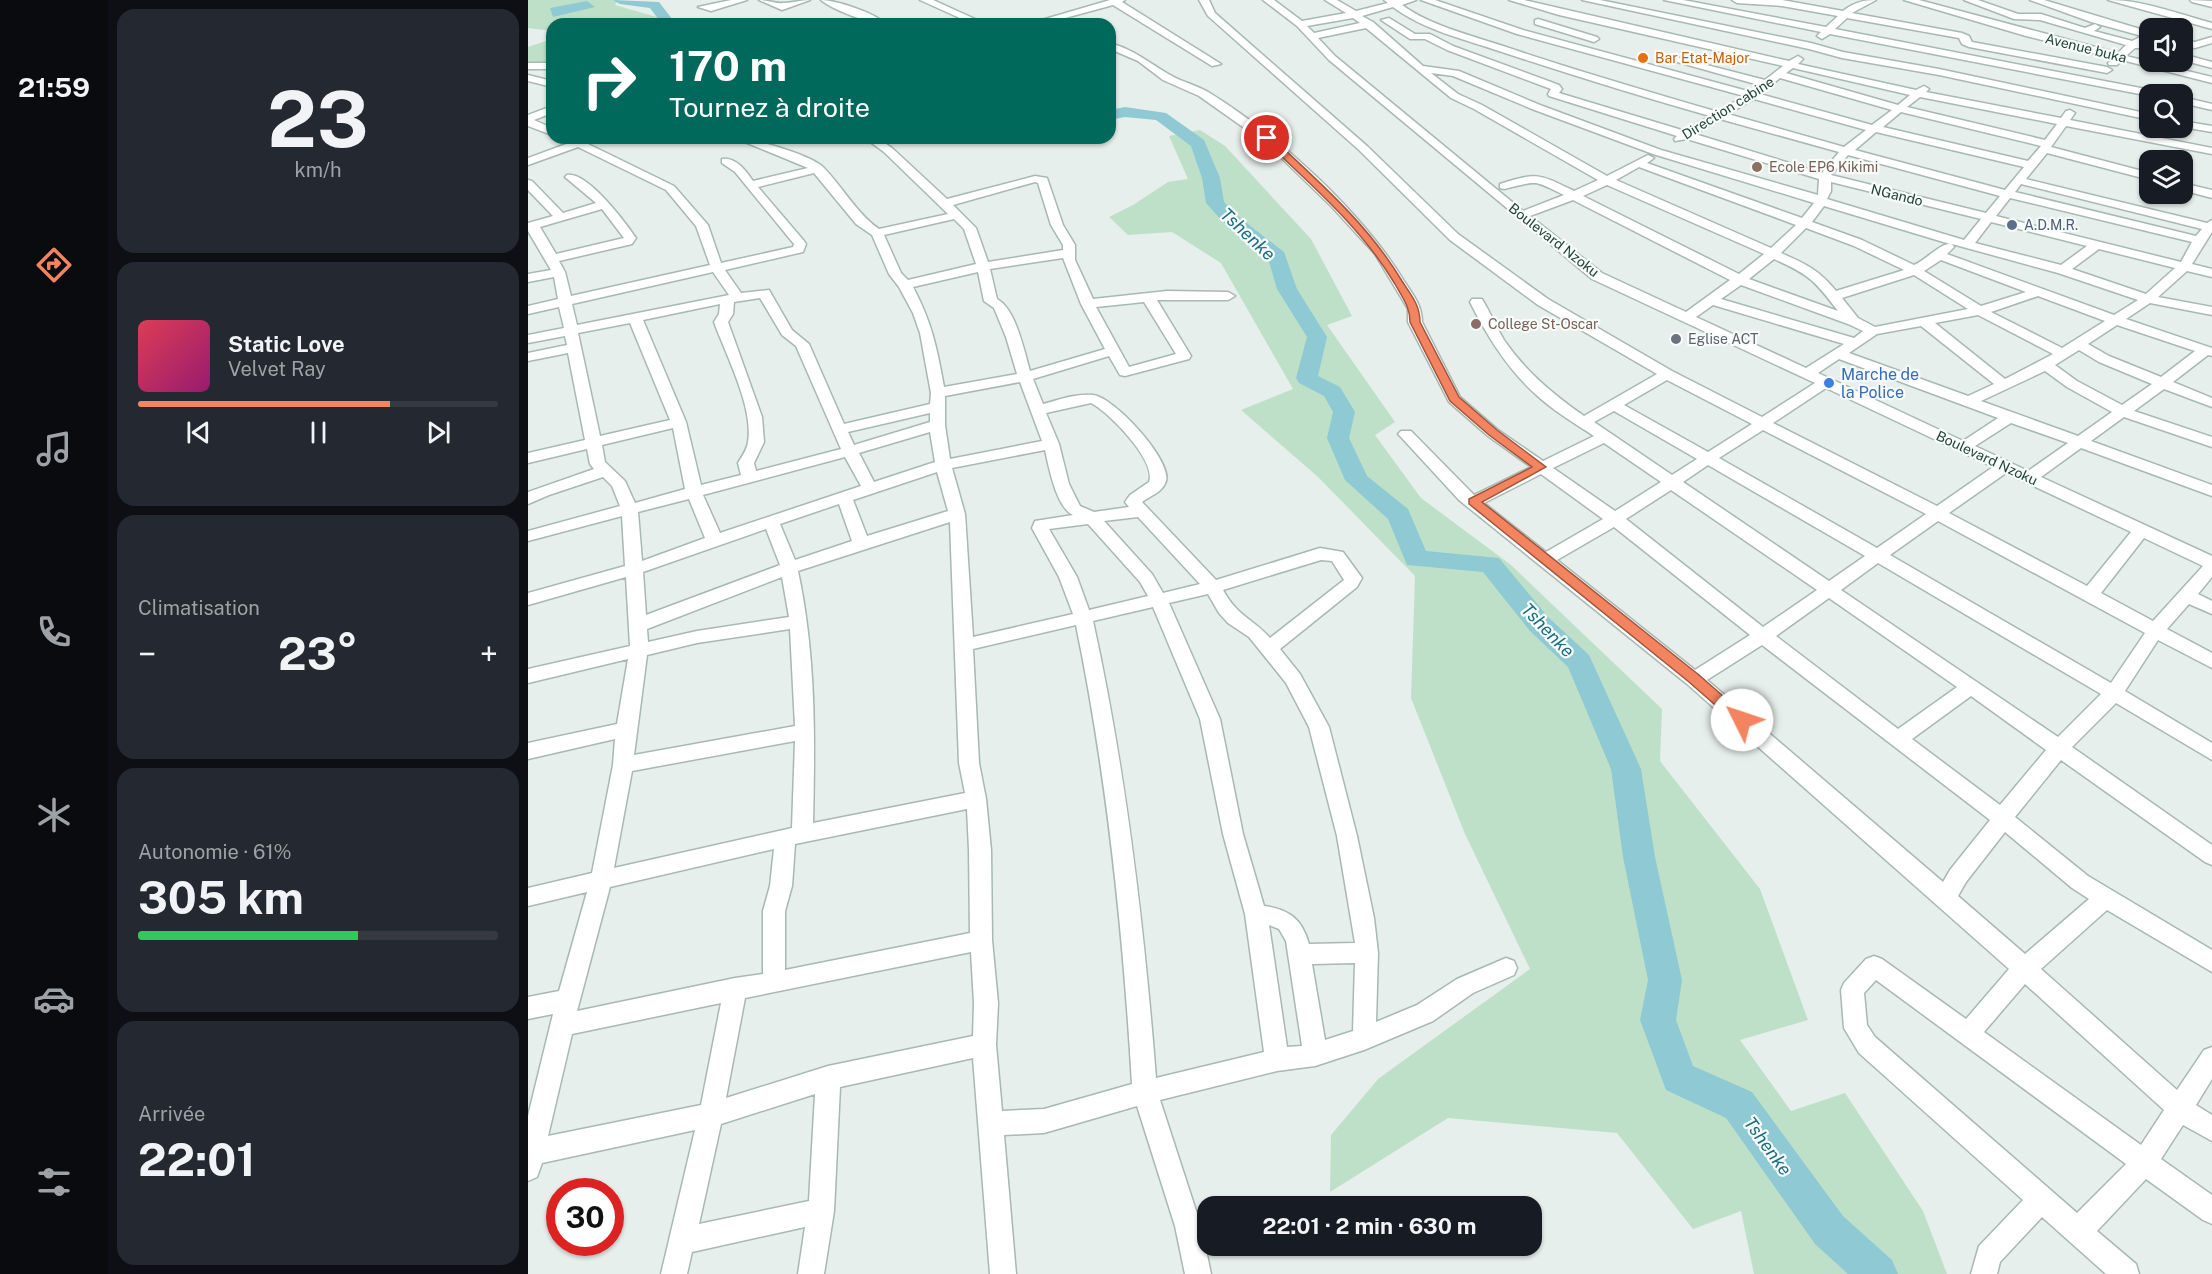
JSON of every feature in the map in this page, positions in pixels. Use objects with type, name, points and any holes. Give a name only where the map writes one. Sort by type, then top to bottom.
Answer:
[{"type":"street","points":[[717,0],[702,7],[711,8],[742,0]]},
{"type":"street","points":[[764,0],[782,7],[805,0]]},
{"type":"street","points":[[826,0],[841,8],[872,18]]},
{"type":"street","points":[[925,0],[967,18]]},
{"type":"street","points":[[1075,0],[1094,8]]},
{"type":"street","points":[[1204,0],[1211,14],[1363,148],[1454,237],[1543,302],[1667,375],[1939,514],[2212,661]]},
{"type":"street","name":"Boulevard Nzoku","points":[[1268,0],[1300,24],[1332,58],[1597,276],[2212,564]]},
{"type":"street","points":[[1330,0],[1357,15],[1442,90],[1478,107],[1522,135],[1606,180],[1772,252],[1815,274],[1853,321]]},
{"type":"street","points":[[1300,24],[1357,15],[1392,2],[1411,0]]},
{"type":"street","points":[[1426,0],[1520,32],[1872,128],[2030,165]]},
{"type":"street","points":[[1514,0],[1919,94],[2212,151]]},
{"type":"street","points":[[1587,0],[1811,46],[1842,55],[1939,72],[2139,115]]},
{"type":"street","points":[[1669,0],[2139,91]]},
{"type":"street","points":[[1608,84],[1658,56],[1736,0],[1782,3],[1962,36],[1969,44],[2107,70]]},
{"type":"street","name":"Avenue buka","points":[[1909,0],[2029,34],[2212,80]]},
{"type":"street","points":[[1969,0],[2017,17],[2041,17],[2139,46]]},
{"type":"street","points":[[1832,297],[1914,270],[1960,243],[1989,217],[2045,147],[2062,121],[2119,56],[2133,44],[2150,35],[2106,24],[2035,0]]},
{"type":"street","points":[[2113,0],[2144,6],[2163,14],[2212,26]]},
{"type":"street","points":[[2195,0],[2212,4]]},
{"type":"street","points":[[1061,18],[1117,1],[1216,64]]},
{"type":"street","name":"Direction cabine","points":[[1523,215],[1572,196],[1640,164],[1753,95],[1781,75],[1844,14],[1862,1]]},
{"type":"street","points":[[1392,2],[1408,14],[1492,46],[1608,84],[1720,115],[1779,149],[1845,152],[2199,240]]},
{"type":"street","points":[[1492,46],[1569,6]]},
{"type":"street","points":[[1313,36],[1408,14]]},
{"type":"street","points":[[1386,20],[1413,37],[1427,36],[1518,73]]},
{"type":"street","points":[[1507,77],[1597,40],[1538,22]]},
{"type":"street","points":[[2085,31],[2106,24]]},
{"type":"street","points":[[2193,45],[2212,40]]},
{"type":"street","points":[[1116,49],[1141,59],[1167,78],[1203,94],[1259,133],[1336,204],[1380,252],[1415,309],[1415,322],[1454,399],[1493,433],[1615,519],[1763,636],[2002,818],[2080,882],[2212,962]]},
{"type":"street","points":[[1658,56],[1767,84]]},
{"type":"street","points":[[1686,318],[1740,280],[1803,223],[1821,201],[1826,187],[1824,177],[1845,152],[1872,128],[1919,94],[1956,56]]},
{"type":"street","points":[[2193,60],[2212,65]]},
{"type":"street","points":[[528,66],[546,66]]},
{"type":"street","points":[[1420,69],[1452,72],[1490,83],[1610,136],[1657,152],[1960,243],[2063,270],[2148,299],[2212,311]]},
{"type":"street","name":"NGando","points":[[1518,73],[1557,88],[1552,93],[1685,135],[1779,149],[1824,177],[2212,273]]},
{"type":"street","points":[[1781,75],[2139,174]]},
{"type":"street","points":[[528,78],[546,82]]},
{"type":"street","points":[[1454,96],[1490,83]]},
{"type":"street","points":[[2193,103],[2212,107]]},
{"type":"street","points":[[528,120],[546,112]]},
{"type":"street","points":[[528,120],[546,129]]},
{"type":"street","points":[[2193,126],[2212,129]]},
{"type":"street","points":[[528,162],[577,144]]},
{"type":"street","points":[[590,144],[670,188],[702,225],[717,268],[732,298],[721,322],[753,406],[757,432],[756,444],[747,463],[750,477]]},
{"type":"street","points":[[758,144],[802,159],[818,169],[858,218],[877,233],[895,274],[905,285],[920,313],[927,333],[938,408],[943,465],[957,514],[963,580],[969,763],[976,799],[980,850],[981,940],[986,1003],[984,1045],[1003,1274]]},
{"type":"street","points":[[879,144],[957,215],[974,235],[991,301],[1000,306],[1013,337],[1024,377],[1051,444],[1061,484],[1073,508],[1092,518],[1131,559],[1159,600],[1212,727],[1233,834],[1256,914],[1277,1060]]},
{"type":"street","points":[[528,310],[794,251],[801,247],[739,170],[726,161]]},
{"type":"street","points":[[1640,164],[1858,243],[1914,270],[1980,311],[2063,354]]},
{"type":"street","points":[[751,185],[818,169]]},
{"type":"street","points":[[552,259],[630,240],[605,204],[571,177]]},
{"type":"street","points":[[1504,186],[1536,178],[1740,280],[1853,321],[1873,331]]},
{"type":"street","points":[[943,204],[1041,179],[1059,228],[1069,245],[1068,253],[1088,304],[1126,373],[1183,357],[1184,353],[1148,297]]},
{"type":"street","points":[[1970,401],[2005,386],[2046,364],[2148,299],[2185,266],[2199,240],[2211,226],[2018,180]]},
{"type":"street","points":[[528,183],[561,217]]},
{"type":"street","points":[[2193,189],[2212,194]]},
{"type":"street","points":[[605,204],[530,226],[559,272],[598,464],[619,484],[630,510],[639,650],[626,729],[623,765],[601,881],[563,1025],[533,1123],[530,1160],[711,1115],[828,1078],[984,1045]]},
{"type":"street","points":[[877,233],[957,215]]},
{"type":"street","points":[[2063,270],[2098,243]]},
{"type":"street","points":[[905,285],[982,267],[1068,253]]},
{"type":"street","points":[[1940,256],[2209,351]]},
{"type":"street","points":[[528,278],[559,272]]},
{"type":"street","points":[[1807,374],[1873,331],[1926,323],[1980,311],[2038,292]]},
{"type":"street","points":[[528,339],[764,293],[787,332],[802,344],[839,430],[870,489]]},
{"type":"street","points":[[1088,304],[1148,297],[1228,296]]},
{"type":"street","points":[[1712,301],[1854,342]]},
{"type":"street","points":[[1477,302],[1487,323],[1525,377],[1547,397],[2060,748],[2212,856]]},
{"type":"street","points":[[635,318],[679,422],[694,492],[715,542]]},
{"type":"street","points":[[1926,323],[2005,386]]},
{"type":"street","points":[[2079,344],[2104,359],[2212,403]]},
{"type":"street","points":[[528,357],[575,347]]},
{"type":"street","points":[[528,536],[850,451],[938,408],[1024,377],[1112,351]]},
{"type":"street","points":[[2029,478],[2078,441],[2209,351]]},
{"type":"street","points":[[1838,354],[2212,491]]},
{"type":"street","points":[[2046,364],[2072,384],[2123,412],[2212,442]]},
{"type":"street","points":[[1584,422],[1667,375]]},
{"type":"street","points":[[1546,559],[1615,519],[1826,382]]},
{"type":"street","points":[[1039,410],[1093,399],[1104,404],[1116,416],[1152,456],[1159,471],[1159,480],[1155,485],[1133,502],[1213,587],[1234,620],[1256,633],[1293,679],[1318,728],[1347,836],[1363,918],[1367,953],[1364,1039]]},
{"type":"street","points":[[1614,405],[2114,693],[2212,752]]},
{"type":"street","points":[[839,430],[938,408]]},
{"type":"street","points":[[1964,447],[2011,416]]},
{"type":"street","points":[[528,458],[679,422]]},
{"type":"street","points":[[1406,434],[1456,487],[1694,679],[1946,898],[2181,1109],[2212,1129]]},
{"type":"street","points":[[1473,501],[1606,436]]},
{"type":"street","points":[[528,598],[635,569],[771,521],[943,465],[1051,444]]},
{"type":"street","points":[[1694,679],[1763,636],[2005,466]]},
{"type":"street","points":[[528,499],[536,490],[605,471]]},
{"type":"street","points":[[844,497],[861,543]]},
{"type":"street","points":[[1141,511],[1041,525],[1040,528],[1068,578],[1083,618],[1095,674],[1137,973],[1145,1092],[1188,1226],[1198,1274]]},
{"type":"street","points":[[638,625],[789,567],[957,514]]},
{"type":"street","points":[[771,521],[789,567],[798,622],[805,732],[794,836],[774,911],[774,983]]},
{"type":"street","points":[[2090,595],[2142,530]]},
{"type":"street","points":[[964,645],[1213,587],[1320,554],[1337,556],[1353,578],[1351,583],[1269,648]]},
{"type":"street","points":[[1946,898],[1958,876],[1992,835],[2002,818],[2060,748],[2114,693],[2155,631],[2212,564]]},
{"type":"street","points":[[2186,596],[2212,608]]},
{"type":"street","points":[[528,676],[724,631],[798,622]]},
{"type":"street","points":[[1898,739],[1970,687]]},
{"type":"street","points":[[528,751],[626,729]]},
{"type":"street","points":[[623,765],[805,732]]},
{"type":"street","points":[[528,897],[794,836],[976,799]]},
{"type":"street","points":[[1968,1034],[2024,969],[2105,898]]},
{"type":"street","points":[[1256,914],[1276,916],[1287,921],[1297,941],[1315,1055]]},
{"type":"street","points":[[563,1025],[735,988],[774,983],[981,940]]},
{"type":"street","points":[[1298,954],[1367,953]]},
{"type":"street","points":[[2126,1274],[1874,1053],[1856,1028],[1852,990],[1874,966],[2212,1211]]},
{"type":"street","points":[[992,1122],[1044,1121],[1145,1092],[1277,1060],[1315,1055],[1364,1039],[1425,1013],[1465,986],[1506,968]]},
{"type":"street","points":[[674,1274],[711,1115],[735,988]]},
{"type":"street","points":[[528,1008],[568,1000]]},
{"type":"street","points":[[2077,1232],[2144,1163],[2212,1058]]},
{"type":"street","points":[[811,1274],[821,1211],[828,1078]]},
{"type":"street","points":[[1984,1274],[1988,1255],[2041,1200]]},
{"type":"street","points":[[683,1241],[821,1211]]},
{"type":"green space","points":[[528,0],[618,0],[615,5],[660,18],[546,18],[546,30],[528,28]]},
{"type":"green space","points":[[546,41],[546,64],[535,67],[528,65],[528,47]]},
{"type":"green space","points":[[1200,130],[1225,146],[1311,239],[1352,316],[1327,325],[1395,422],[1375,435],[1421,498],[1511,565],[1662,709],[1660,761],[1760,889],[1808,1020],[1740,1040],[1791,1111],[1845,1093],[1923,1211],[1947,1274],[1754,1274],[1741,1211],[1693,1229],[1617,1133],[1448,1118],[1330,1192],[1331,1135],[1378,1079],[1530,969],[1465,834],[1411,698],[1415,576],[1318,477],[1241,410],[1293,389],[1221,263],[1172,232],[1128,235],[1109,217],[1133,205],[1168,182],[1188,179],[1169,136]]},
{"type":"water","points":[[587,1],[595,7],[553,17],[550,8]]},
{"type":"waterway","name":"Tshenke","points":[[620,0],[654,5],[664,18]]},
{"type":"waterway","name":"Tshenke","points":[[1116,114],[1125,112],[1160,116],[1198,144],[1211,178],[1215,203],[1229,218],[1277,256],[1287,289],[1317,337],[1307,378],[1332,392],[1344,412],[1338,438],[1357,480],[1399,515],[1416,559],[1490,564],[1539,624],[1579,662],[1626,769],[1639,857],[1665,980],[1658,1020],[1679,1078],[1739,1105],[1829,1230],[1878,1274]]},
{"type":"place","name":"Bar Etat-Major","points":[[1643,58]]},
{"type":"place","name":"Ecole EP6 Kikimi","points":[[1757,167]]},
{"type":"place","name":"A.D.M.R.","points":[[2012,225]]},
{"type":"place","name":"College St-Oscar","points":[[1476,324]]},
{"type":"place","name":"Eglise ACT","points":[[1676,339]]},
{"type":"place","name":"Marche de la Police","points":[[1829,383]]},
{"type":"route","points":[[1267,138],[1364,232],[1380,252],[1415,309],[1415,322],[1454,399],[1493,433],[1540,467],[1473,501],[1742,720]]}]
